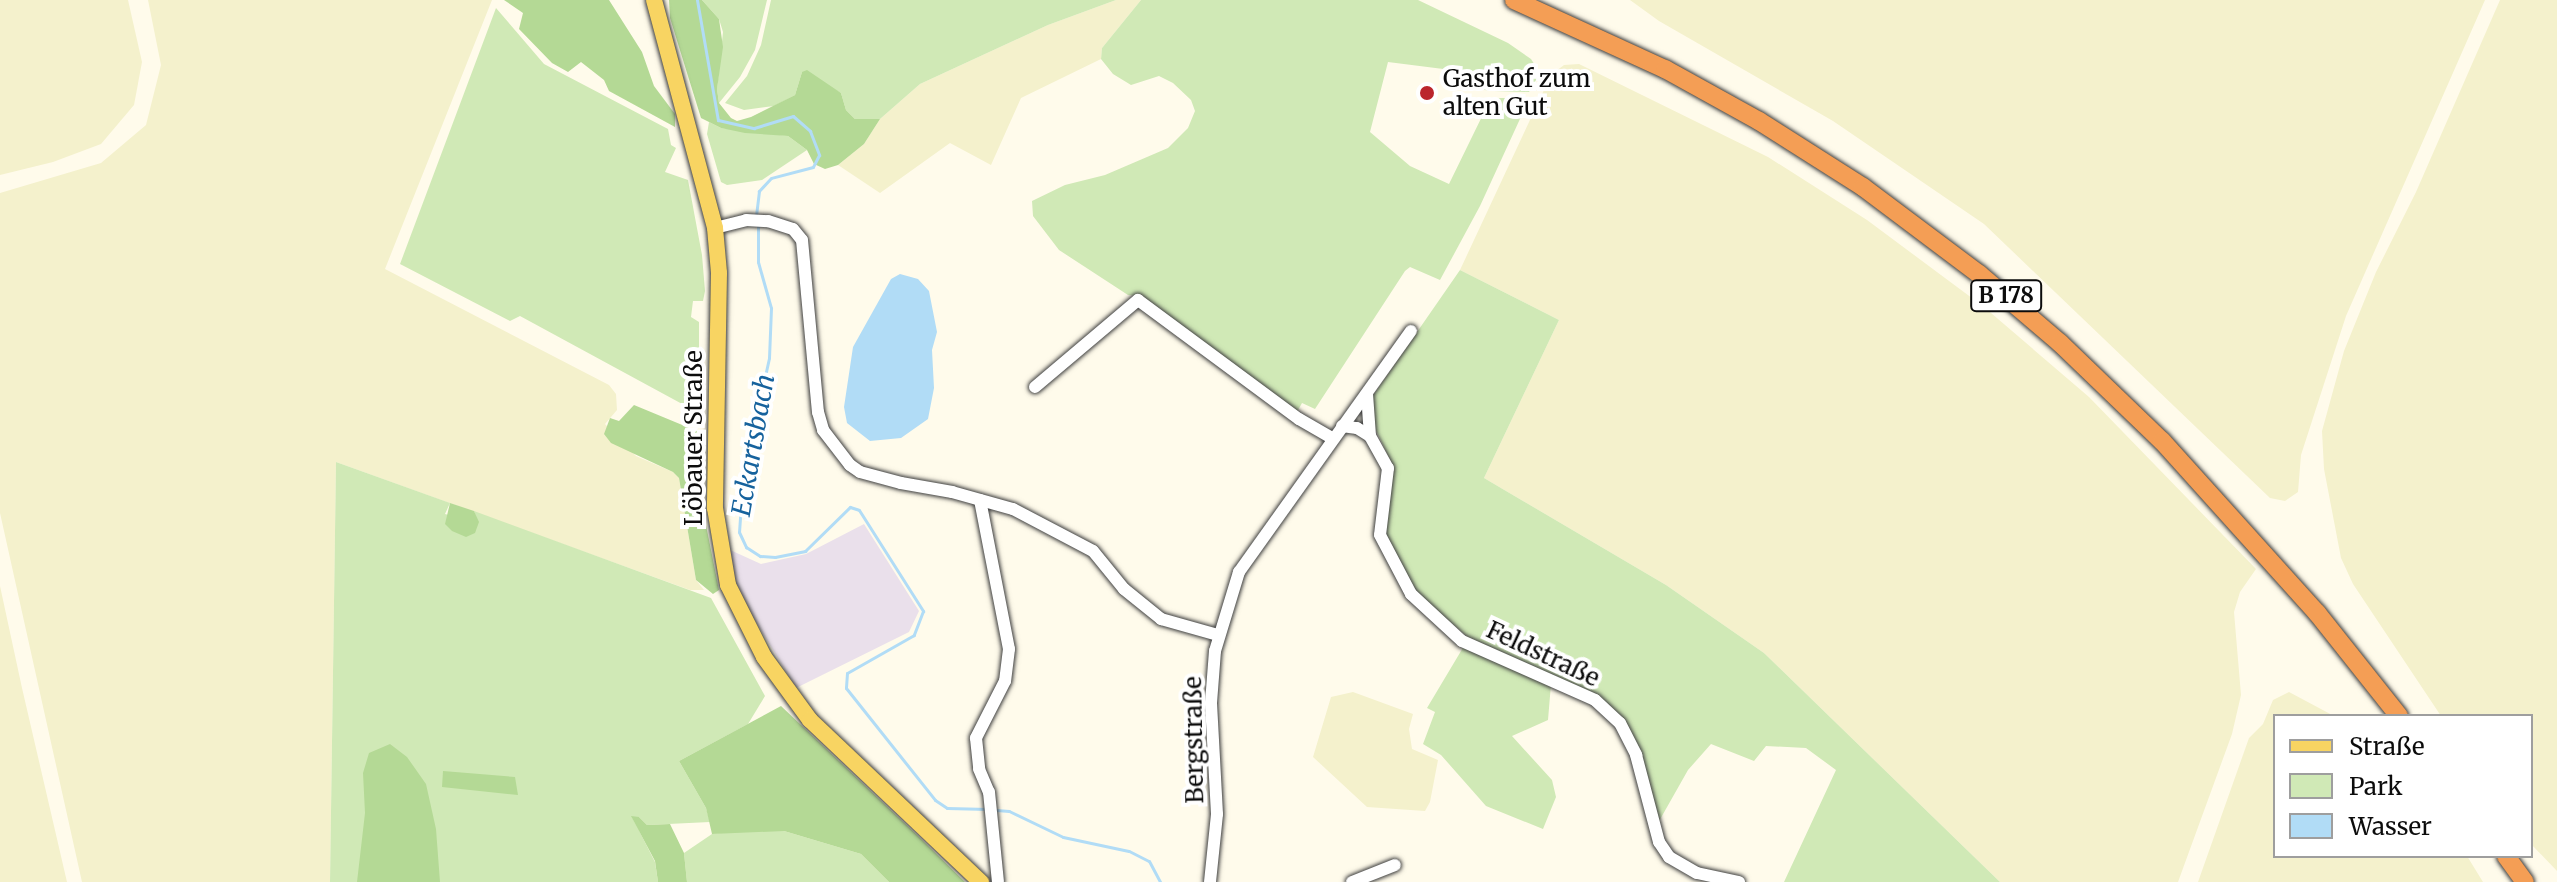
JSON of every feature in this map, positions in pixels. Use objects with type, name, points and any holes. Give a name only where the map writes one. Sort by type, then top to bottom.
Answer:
[{"type":"highway","name":"B 178","points":[[1514,0],[1665,69],[1759,121],[1863,187],[1979,274],[2060,343],[2162,441],[2307,602],[2397,714]]},
{"type":"highway","points":[[2507,858],[2525,882]]},
{"type":"main road","name":"Löbauer Straße","points":[[654,0],[715,228],[719,273],[715,508],[728,585],[764,657],[810,720],[981,882]]},
{"type":"street","points":[[715,228],[746,220],[768,221],[793,229],[802,240],[818,412],[830,441],[860,472],[1013,509],[1093,551],[1124,589],[1161,619],[1218,635]]},
{"type":"street","points":[[1035,387],[1138,300],[1299,419],[1332,438]]},
{"type":"street","name":"Bergstraße","points":[[1210,882],[1217,814],[1211,703],[1218,635],[1239,572],[1411,331]]},
{"type":"street","name":"Feldstraße","points":[[1367,394],[1370,436],[1388,468],[1380,535],[1411,594],[1462,641],[1595,700],[1620,723],[1636,755],[1659,842],[1669,857],[1697,873],[1739,882]]},
{"type":"street","points":[[1342,426],[1357,428],[1370,436]]},
{"type":"street","points":[[980,500],[1009,649],[1005,681],[976,738],[979,769],[990,798],[998,882]]},
{"type":"street","points":[[1352,882],[1395,865]]},
{"type":"shaded area","points":[[0,0],[128,0],[142,62],[134,105],[101,144],[53,162],[0,175]]},
{"type":"shaded area","points":[[148,0],[492,0],[385,269],[609,385],[616,394],[617,410],[605,424],[636,456],[673,472],[679,478],[696,580],[704,590],[690,590],[336,462],[330,882],[82,882],[0,513],[0,193],[101,163],[146,125],[161,65]]},
{"type":"shaded area","points":[[1116,0],[1141,0],[1102,48],[1101,59],[1021,98],[991,165],[950,143],[880,193],[838,165],[864,144],[880,119],[920,84],[1048,25]]},
{"type":"shaded area","points":[[1630,0],[2485,0],[2346,316],[2301,455],[2298,492],[2285,501],[2270,498],[1984,224],[1833,121],[1659,21]]},
{"type":"shaded area","points":[[2500,0],[2557,0],[2557,871],[2533,846],[2533,714],[2440,714],[2353,584],[2341,558],[2324,469],[2322,431],[2344,351],[2376,272],[2416,192]]},
{"type":"shaded area","points":[[1579,64],[1768,157],[1867,220],[1984,307],[2089,397],[2256,569],[2240,592],[2234,612],[2241,695],[2232,734],[2178,882],[2000,882],[1764,653],[1666,585],[1484,478],[1559,320],[1460,270],[1551,75],[1564,65]]},
{"type":"shaded area","points":[[864,524],[919,611],[909,632],[796,688],[736,589],[728,549],[761,564],[806,554]]},
{"type":"shaded area","points":[[0,586],[22,688],[67,882],[0,882]]},
{"type":"shaded area","points":[[1353,692],[1413,714],[1409,729],[1412,749],[1438,760],[1430,802],[1425,811],[1367,807],[1313,757],[1331,697]]},
{"type":"shaded area","points":[[2289,692],[2330,714],[2273,714],[2273,858],[2468,858],[2483,882],[2198,882],[2249,738],[2263,724],[2273,700]]},
{"type":"green space","points":[[504,0],[609,0],[642,52],[654,86],[675,114],[675,127],[609,91],[604,80],[581,62],[568,72],[552,63],[519,29],[523,13]]},
{"type":"green space","points":[[669,0],[702,0],[719,19],[723,47],[717,89],[719,103],[731,118],[737,121],[751,117],[795,95],[802,72],[807,70],[841,93],[846,110],[855,119],[880,119],[864,144],[838,165],[825,169],[814,164],[807,150],[788,136],[745,133],[721,128],[701,118],[670,18]]},
{"type":"green space","points":[[702,0],[767,0],[755,50],[740,77],[719,103],[717,89],[723,32],[719,19]]},
{"type":"green space","points":[[771,0],[1116,0],[1048,25],[920,84],[880,119],[855,119],[846,110],[841,93],[802,72],[795,95],[774,106],[744,110],[725,103],[747,76],[761,45]]},
{"type":"green space","points":[[1141,0],[1418,0],[1508,43],[1531,59],[1540,73],[1529,92],[1494,91],[1476,89],[1467,72],[1388,62],[1370,132],[1410,166],[1449,184],[1491,98],[1516,98],[1525,108],[1480,206],[1440,280],[1410,267],[1405,271],[1315,409],[1302,403],[1297,412],[1139,296],[1128,295],[1059,250],[1033,216],[1032,201],[1065,185],[1105,175],[1168,148],[1188,128],[1195,111],[1191,100],[1173,83],[1159,76],[1131,85],[1113,74],[1101,59],[1102,48]]},
{"type":"green space","points":[[496,8],[544,64],[668,129],[671,145],[676,148],[665,172],[688,180],[702,255],[705,291],[703,301],[693,301],[691,317],[699,322],[699,360],[684,405],[520,316],[510,321],[400,264]]},
{"type":"green space","points":[[709,122],[721,128],[788,136],[807,150],[762,180],[727,185],[721,182],[707,134]]},
{"type":"green space","points":[[1460,270],[1559,320],[1484,478],[1666,585],[1764,653],[2000,882],[1784,882],[1836,770],[1806,748],[1766,746],[1754,761],[1711,744],[1688,770],[1658,823],[1647,775],[1608,704],[1468,637],[1420,597],[1383,536],[1393,466],[1374,426],[1372,397]]},
{"type":"green space","points":[[634,405],[704,434],[703,510],[719,590],[713,594],[696,580],[679,478],[673,472],[611,443],[604,434],[610,418],[619,421]]},
{"type":"green space","points":[[336,462],[450,503],[445,514],[478,523],[474,511],[711,598],[765,696],[748,724],[679,761],[706,808],[710,822],[647,825],[639,817],[632,817],[655,862],[658,882],[330,882]]},
{"type":"green space","points":[[450,503],[474,511],[479,522],[475,533],[466,537],[445,524]]},
{"type":"green space","points":[[1464,646],[1551,684],[1548,720],[1512,736],[1552,780],[1556,797],[1543,829],[1486,806],[1441,755],[1423,744],[1435,712],[1427,708]]},
{"type":"green space","points":[[781,706],[965,882],[889,882],[861,854],[784,831],[712,834],[706,808],[679,761]]},
{"type":"green space","points":[[390,744],[407,757],[426,784],[436,829],[440,882],[357,882],[365,813],[363,773],[369,753]]},
{"type":"green space","points":[[443,771],[515,777],[518,795],[442,787]]},
{"type":"green space","points":[[631,816],[639,817],[647,825],[670,824],[684,853],[687,882],[658,882],[655,861]]},
{"type":"green space","points":[[749,830],[784,831],[861,854],[889,882],[687,882],[684,853],[712,834]]},
{"type":"water","points":[[900,274],[918,279],[929,291],[937,332],[932,350],[934,388],[928,419],[901,438],[870,441],[847,423],[844,407],[853,347],[891,279]]},
{"type":"waterway","name":"Eckartsbach","points":[[697,0],[718,120],[754,128],[793,116],[810,131],[819,155],[813,167],[771,178],[759,191],[756,216]]},
{"type":"waterway","name":"Eckartsbach","points":[[758,224],[758,262],[771,308],[769,358],[743,475],[739,532],[746,547],[760,556],[775,557],[805,551],[850,507],[859,510],[923,611],[914,635],[847,673],[846,688],[935,800],[947,808],[988,809]]},
{"type":"waterway","name":"Eckartsbach","points":[[996,810],[1009,811],[1063,837],[1129,851],[1149,861],[1160,882]]},
{"type":"place","name":"Gasthof zum alten Gut","points":[[1427,93]]}]
